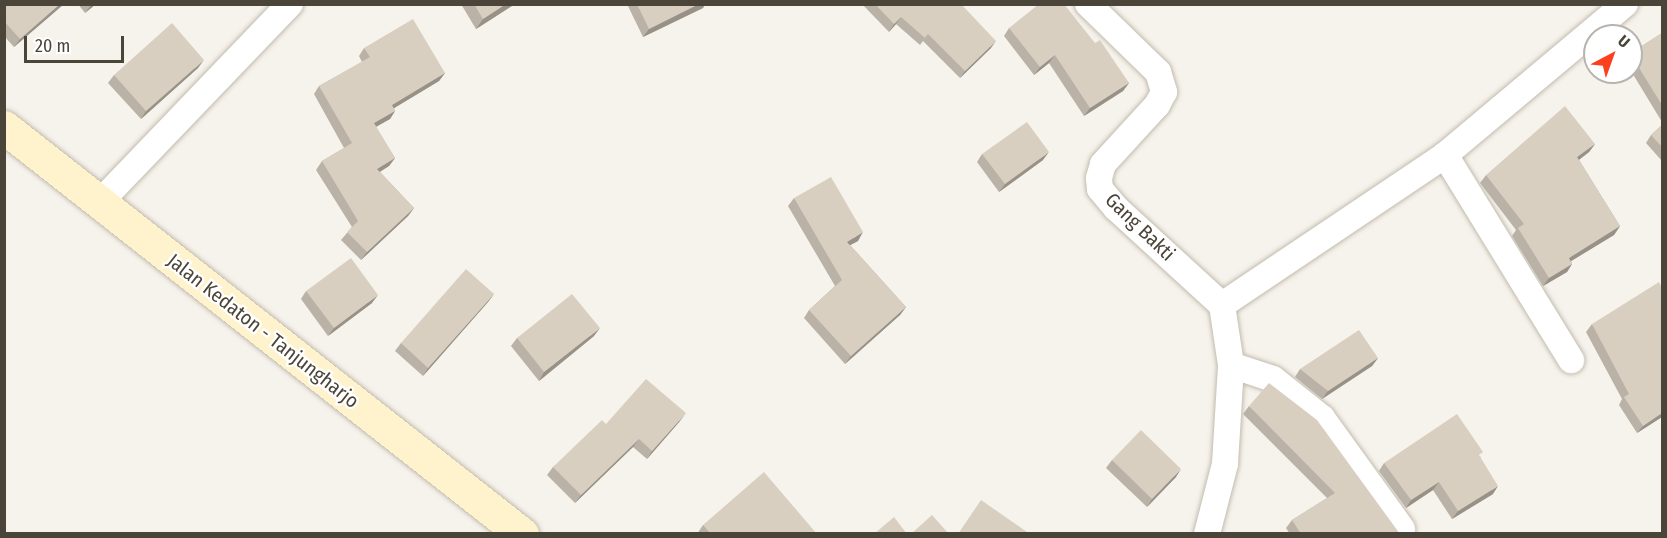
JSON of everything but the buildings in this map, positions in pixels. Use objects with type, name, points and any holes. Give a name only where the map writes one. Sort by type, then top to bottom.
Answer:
[{"type":"street","points":[[99,203],[290,4]]},
{"type":"street","name":"Gang Bakti","points":[[1088,4],[1158,72],[1164,92],[1157,105],[1103,164],[1100,189],[1116,208],[1222,305]]},
{"type":"street","points":[[1207,534],[1225,464],[1231,365],[1222,305],[1445,155],[1625,4]]},
{"type":"street","name":"Jalan Kedaton - Tanjungharjo","points":[[4,127],[522,534]]},
{"type":"street","points":[[1445,155],[1571,360]]},
{"type":"street","points":[[1231,365],[1274,379],[1322,418],[1402,529]]}]
